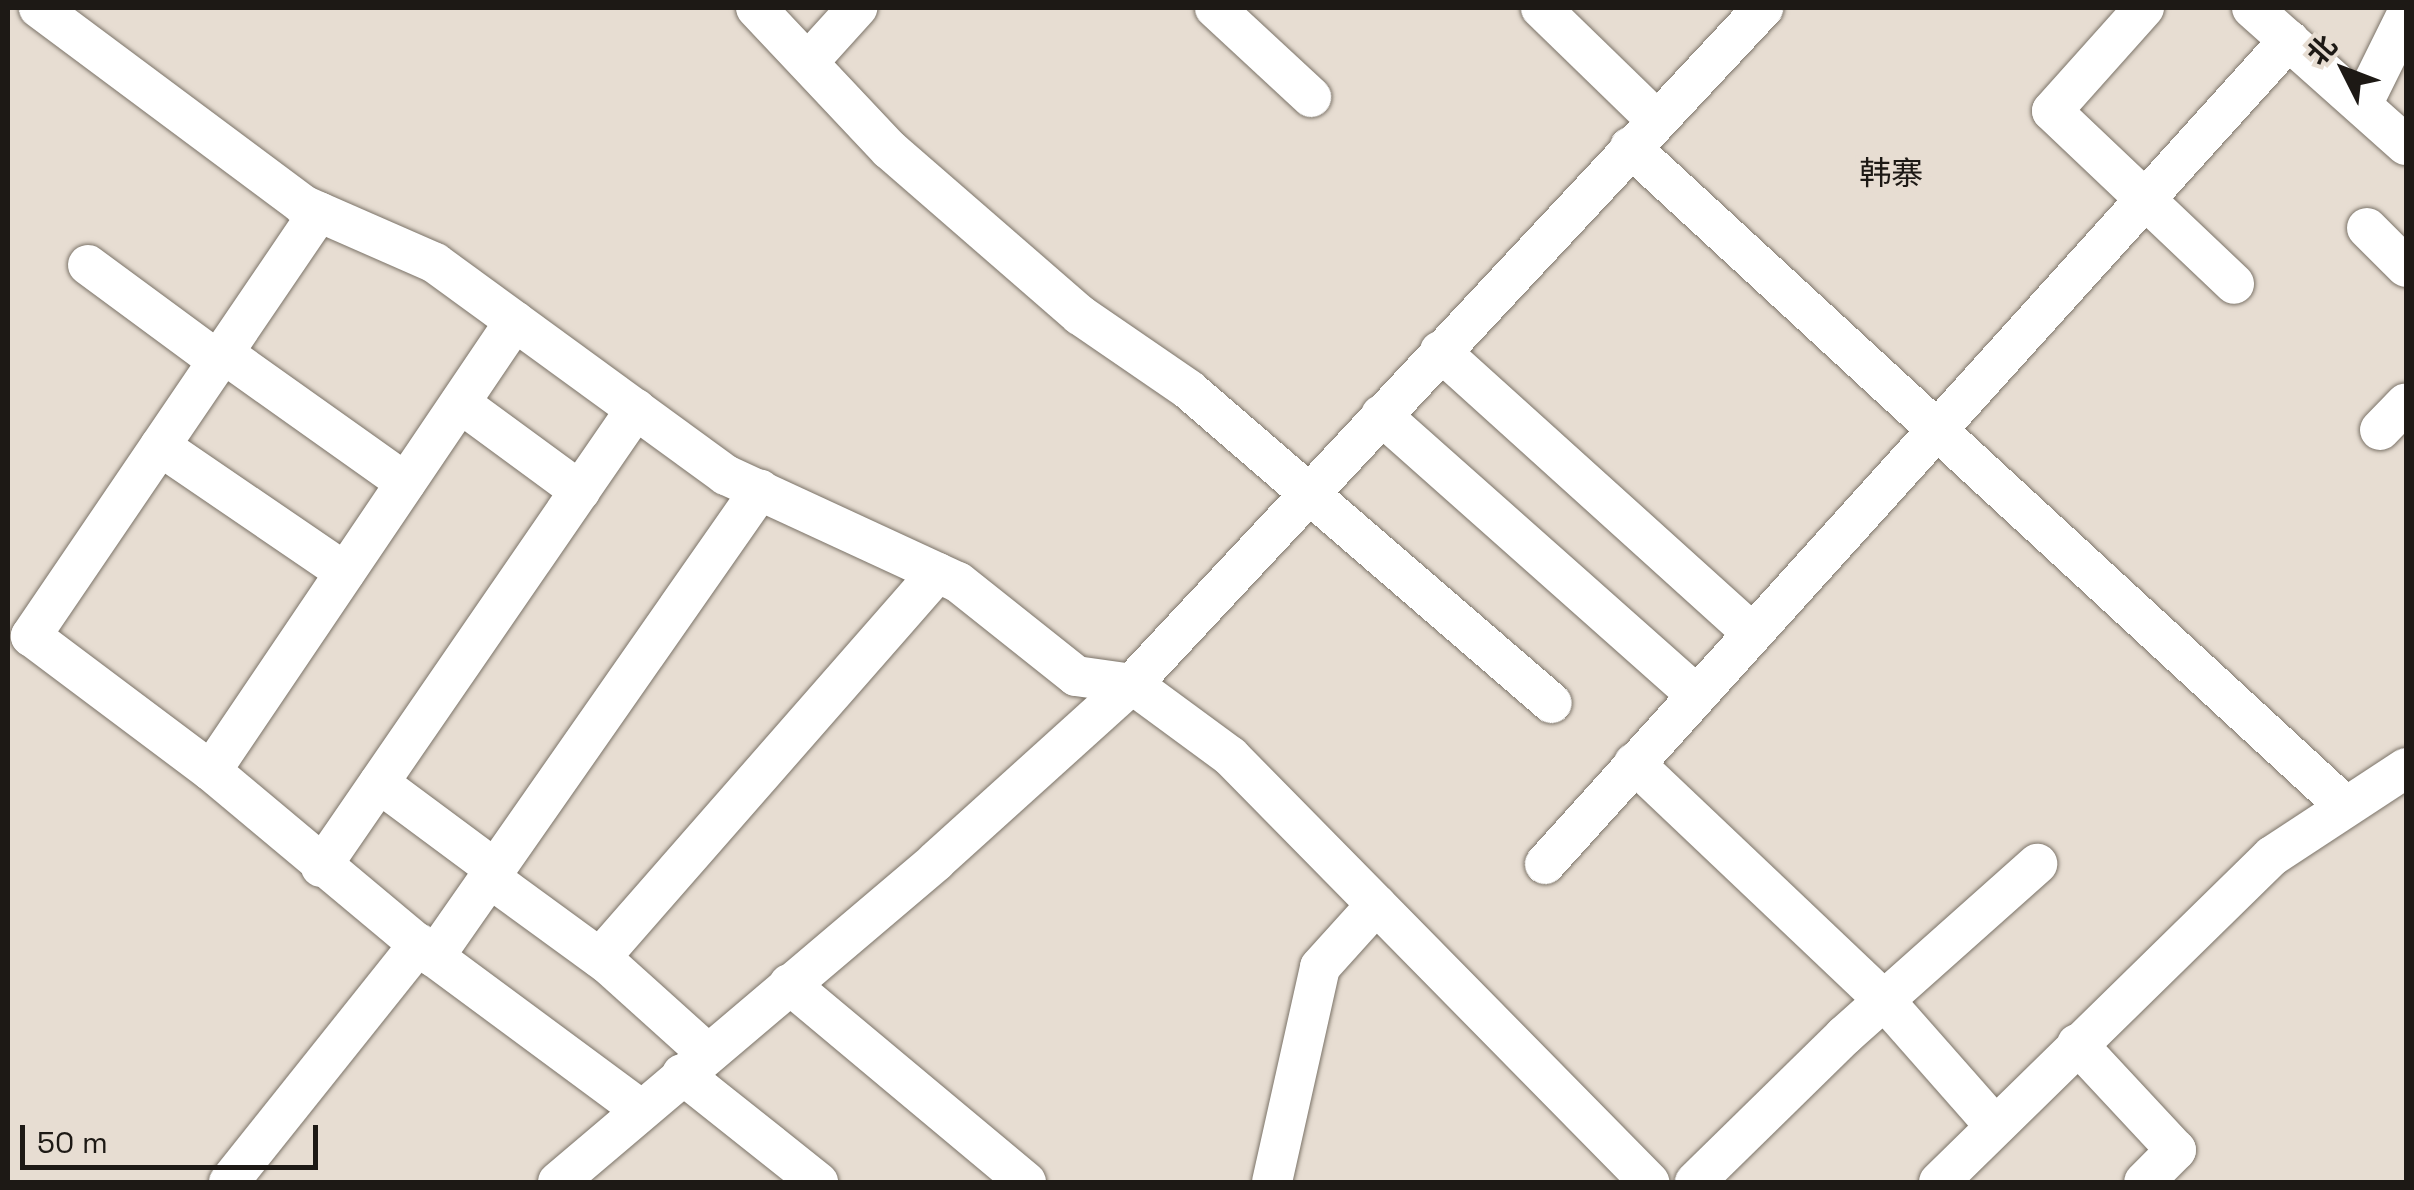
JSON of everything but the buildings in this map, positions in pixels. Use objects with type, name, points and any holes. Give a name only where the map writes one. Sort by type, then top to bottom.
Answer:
[{"type":"street","points":[[39,8],[82,20],[319,212],[435,263],[726,475],[937,573],[1076,676],[1132,684],[1230,756],[1650,1182]]},
{"type":"street","points":[[756,8],[890,150],[1080,315],[1188,390],[1551,703]]},
{"type":"street","points":[[809,61],[857,8]]},
{"type":"street","points":[[1214,8],[1311,97]]},
{"type":"street","points":[[1541,8],[1643,133],[1934,426],[2344,805]]},
{"type":"street","points":[[558,1182],[1132,684],[1763,8]]},
{"type":"street","points":[[2144,8],[2052,111],[2234,284]]},
{"type":"street","points":[[2252,8],[2406,145]]},
{"type":"street","points":[[2362,105],[2406,16]]},
{"type":"street","points":[[1545,864],[1934,426],[2289,40]]},
{"type":"street","points":[[319,212],[31,636],[211,770],[321,867],[427,951],[641,1110]]},
{"type":"street","points":[[2368,228],[2406,266]]},
{"type":"street","points":[[88,265],[406,483]]},
{"type":"street","points":[[211,770],[515,321]]},
{"type":"street","points":[[1440,351],[1751,632]]},
{"type":"street","points":[[460,403],[580,491]]},
{"type":"street","points":[[321,867],[636,409]]},
{"type":"street","points":[[1381,415],[1696,694]]},
{"type":"street","points":[[160,446],[345,572]]},
{"type":"street","points":[[229,1182],[492,874],[760,490]]},
{"type":"street","points":[[600,958],[937,573]]},
{"type":"street","points":[[1634,764],[1884,1000],[1996,1126]]},
{"type":"street","points":[[1949,1179],[2077,1044],[2272,856],[2344,805],[2406,768]]},
{"type":"street","points":[[379,783],[600,958],[695,1063],[818,1182]]},
{"type":"street","points":[[1695,1182],[1884,1000],[2038,864]]},
{"type":"street","points":[[1272,1182],[1320,968],[1376,905]]},
{"type":"street","points":[[789,984],[1026,1182]]},
{"type":"street","points":[[2077,1044],[2176,1150],[2144,1182]]},
{"type":"district","name":"韩寨","points":[[1891,173]]}]
